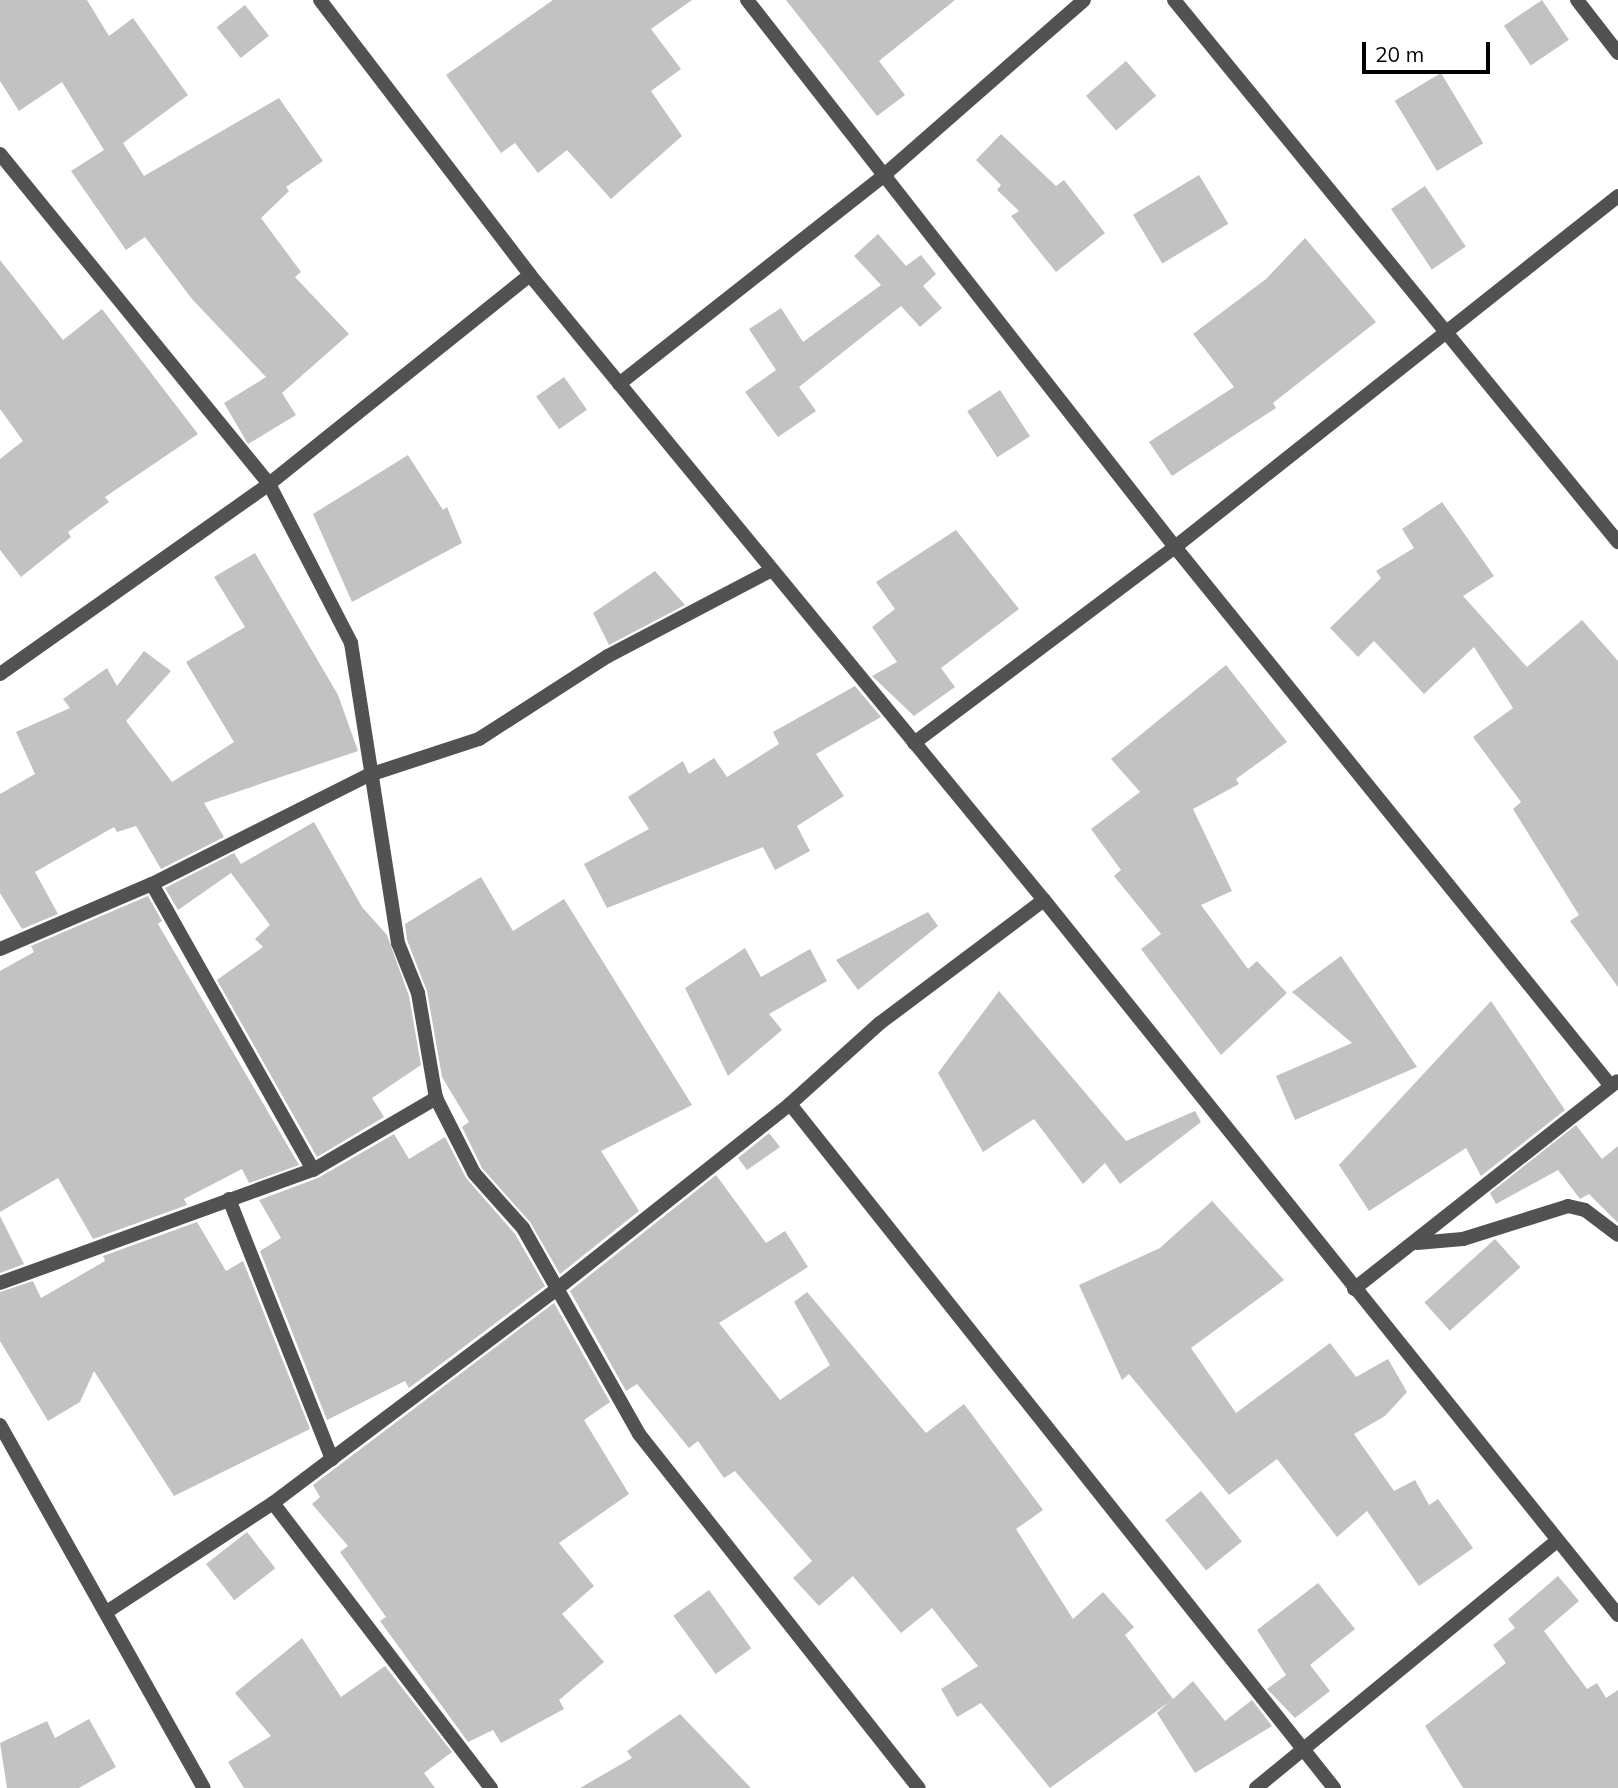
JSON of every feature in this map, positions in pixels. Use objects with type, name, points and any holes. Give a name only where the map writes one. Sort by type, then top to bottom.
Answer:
[{"type":"street","points":[[320,0],[530,275],[1044,900],[1556,1542],[1618,1615]]},
{"type":"street","points":[[747,0],[1175,547],[1615,1083],[1417,1243],[1354,1289]]},
{"type":"street","points":[[619,383],[883,176],[1084,0]]},
{"type":"street","points":[[1174,0],[1451,331],[1618,542]]},
{"type":"street","points":[[1577,0],[1618,53]]},
{"type":"street","points":[[0,155],[269,484],[352,643],[369,775],[398,943],[418,993],[436,1098],[474,1174],[523,1228],[553,1292],[639,1434],[919,1788]]},
{"type":"street","points":[[914,743],[1175,547],[1451,331],[1618,195]]},
{"type":"street","points":[[2,668],[269,484],[530,275]]},
{"type":"street","points":[[0,948],[152,884],[369,775],[479,739],[608,656],[772,570]]},
{"type":"street","points":[[152,884],[313,1170]]},
{"type":"street","points":[[108,1611],[273,1503],[553,1292],[790,1104],[880,1023],[1044,900]]},
{"type":"street","points":[[0,1283],[313,1170],[436,1098]]},
{"type":"street","points":[[790,1104],[1334,1788]]},
{"type":"street","points":[[229,1199],[332,1459]]},
{"type":"street","points":[[1417,1243],[1464,1239],[1568,1206],[1585,1210],[1618,1235]]},
{"type":"street","points":[[0,1425],[108,1611],[204,1788]]},
{"type":"street","points":[[273,1503],[491,1788]]},
{"type":"street","points":[[1256,1788],[1556,1542]]},
{"type":"building","points":[[0,0],[87,0],[109,36],[133,18],[188,95],[123,143],[144,176],[279,98],[323,161],[286,187],[289,191],[261,218],[301,272],[295,277],[349,334],[282,393],[296,415],[248,444],[224,403],[266,377],[192,299],[145,237],[126,250],[71,171],[104,150],[62,82],[19,111],[0,81]]},
{"type":"building","points":[[553,0],[692,0],[651,29],[681,69],[651,91],[682,136],[611,199],[567,150],[538,173],[515,143],[501,153],[446,75]]},
{"type":"building","points":[[786,0],[955,0],[879,61],[905,95],[877,116]]},
{"type":"building","points":[[1542,0],[1569,40],[1531,66],[1504,26]]},
{"type":"building","points":[[245,5],[269,36],[241,58],[217,27]]},
{"type":"building","points":[[1126,61],[1156,96],[1116,130],[1086,96]]},
{"type":"building","points":[[1441,73],[1483,143],[1437,171],[1395,101]]},
{"type":"building","points":[[1001,134],[1056,186],[1064,180],[1105,233],[1056,272],[1011,216],[1019,211],[997,190],[1001,185],[976,160]]},
{"type":"building","points":[[1199,175],[1228,224],[1162,264],[1133,215]]},
{"type":"building","points":[[1425,186],[1466,247],[1432,269],[1391,209]]},
{"type":"building","points":[[878,234],[906,266],[921,255],[936,274],[923,286],[942,308],[920,327],[901,306],[799,387],[816,411],[778,437],[745,392],[776,370],[749,329],[781,308],[803,342],[881,285],[854,256]]},
{"type":"building","points":[[1305,238],[1376,322],[1273,403],[1276,408],[1172,476],[1149,442],[1234,387],[1193,334],[1266,279]]},
{"type":"building","points":[[0,260],[63,340],[102,309],[198,434],[105,497],[109,502],[68,532],[71,537],[21,577],[0,550],[0,459],[23,441],[0,409]]},
{"type":"building","points":[[564,377],[587,410],[559,429],[536,397]]},
{"type":"building","points":[[1000,390],[1030,436],[997,457],[967,411]]},
{"type":"building","points":[[408,455],[443,510],[447,507],[462,543],[352,602],[313,514]]},
{"type":"building","points":[[1442,502],[1494,576],[1463,596],[1527,667],[1582,620],[1618,661],[1618,987],[1570,921],[1579,915],[1513,809],[1521,802],[1473,737],[1513,708],[1474,647],[1424,694],[1374,641],[1358,657],[1330,628],[1381,578],[1376,571],[1414,548],[1402,529]]},
{"type":"building","points":[[956,530],[1019,609],[941,668],[955,687],[914,716],[872,676],[897,662],[872,627],[895,609],[876,582]]},
{"type":"building","points":[[255,553],[338,695],[358,751],[204,803],[224,837],[161,869],[136,826],[117,832],[114,827],[35,872],[58,914],[22,929],[0,893],[0,794],[35,774],[16,732],[70,708],[63,699],[107,668],[117,686],[144,651],[171,671],[126,721],[172,782],[234,742],[186,662],[245,627],[214,577]]},
{"type":"building","points":[[655,571],[685,605],[609,645],[593,613]]},
{"type":"building","points":[[1226,665],[1287,742],[1236,779],[1239,784],[1193,809],[1232,891],[1201,905],[1248,969],[1257,961],[1287,993],[1221,1055],[1141,949],[1161,934],[1114,876],[1121,870],[1091,829],[1140,792],[1111,759]]},
{"type":"building","points":[[855,686],[881,717],[816,754],[844,796],[797,826],[810,851],[775,870],[763,847],[607,908],[584,864],[649,829],[628,797],[683,761],[689,774],[714,758],[727,777],[779,744],[773,732]]},
{"type":"building","points":[[314,822],[362,907],[387,935],[409,996],[421,1065],[372,1098],[384,1117],[317,1157],[217,980],[263,947],[255,939],[270,925],[231,873],[178,910],[165,888],[234,853],[241,864]]},
{"type":"building","points":[[481,877],[513,931],[564,899],[692,1105],[601,1151],[639,1211],[560,1274],[530,1222],[482,1168],[462,1127],[469,1122],[442,1077],[427,991],[407,940],[405,924]]},
{"type":"building","points":[[148,896],[162,921],[158,924],[299,1165],[249,1183],[242,1169],[184,1199],[187,1205],[93,1239],[58,1178],[0,1212],[0,971],[34,952],[31,946]]},
{"type":"building","points":[[928,912],[938,926],[858,990],[836,960]]},
{"type":"building","points":[[745,948],[761,977],[810,949],[827,981],[769,1014],[782,1030],[728,1076],[685,988]]},
{"type":"building","points":[[1341,956],[1417,1067],[1295,1120],[1276,1076],[1352,1043],[1292,992]]},
{"type":"building","points":[[999,991],[1126,1141],[1195,1111],[1201,1122],[1120,1184],[1105,1163],[1083,1184],[1034,1119],[983,1152],[938,1073]]},
{"type":"building","points":[[1491,1001],[1565,1110],[1481,1176],[1466,1148],[1369,1211],[1339,1165]]},
{"type":"building","points":[[1576,1125],[1602,1159],[1618,1146],[1618,1223],[1589,1194],[1580,1199],[1558,1170],[1496,1204],[1490,1193]]},
{"type":"building","points":[[769,1133],[780,1147],[747,1170],[738,1158]]},
{"type":"building","points":[[394,1134],[409,1159],[445,1137],[466,1178],[515,1234],[545,1286],[409,1388],[405,1381],[327,1420],[260,1251],[281,1238],[259,1200],[318,1178]]},
{"type":"building","points":[[716,1175],[766,1243],[785,1231],[808,1267],[719,1323],[780,1400],[830,1365],[794,1302],[807,1292],[926,1433],[964,1404],[1043,1510],[1016,1529],[1073,1619],[1103,1592],[1134,1627],[1125,1635],[1173,1699],[1193,1681],[1225,1721],[1252,1700],[1272,1726],[1195,1773],[1157,1713],[1169,1702],[1050,1788],[981,1703],[957,1717],[941,1689],[978,1666],[932,1608],[901,1633],[853,1576],[819,1606],[793,1578],[812,1561],[735,1471],[724,1478],[698,1441],[689,1448],[637,1384],[626,1391],[570,1291]]},
{"type":"building","points":[[1212,1201],[1284,1280],[1191,1348],[1236,1413],[1330,1343],[1356,1377],[1388,1359],[1407,1392],[1385,1416],[1354,1434],[1394,1491],[1415,1480],[1429,1505],[1438,1499],[1473,1548],[1419,1586],[1367,1511],[1337,1537],[1277,1459],[1229,1495],[1129,1374],[1122,1380],[1079,1285],[1160,1248]]},
{"type":"building","points":[[0,1216],[24,1264],[0,1273]]},
{"type":"building","points":[[197,1222],[226,1271],[243,1261],[310,1429],[174,1496],[94,1371],[80,1402],[48,1421],[0,1341],[0,1292],[33,1281],[41,1298],[105,1261],[103,1256]]},
{"type":"building","points":[[1495,1239],[1520,1267],[1450,1331],[1424,1303]]},
{"type":"building","points":[[554,1303],[610,1402],[584,1420],[629,1494],[559,1543],[594,1586],[562,1614],[604,1662],[559,1700],[564,1709],[501,1743],[493,1730],[468,1742],[380,1621],[386,1617],[340,1552],[348,1546],[312,1504],[320,1497],[313,1485]]},
{"type":"building","points":[[1201,1491],[1242,1542],[1206,1570],[1165,1520]]},
{"type":"building","points":[[247,1532],[275,1568],[234,1600],[206,1564]]},
{"type":"building","points":[[1558,1576],[1579,1601],[1544,1631],[1587,1689],[1597,1683],[1606,1698],[1618,1690],[1618,1788],[1463,1788],[1425,1726],[1506,1663],[1493,1645],[1515,1628],[1508,1619]]},
{"type":"building","points":[[1318,1583],[1355,1629],[1310,1665],[1330,1691],[1295,1718],[1267,1689],[1286,1675],[1257,1630]]},
{"type":"building","points":[[709,1590],[751,1648],[716,1674],[673,1616]]},
{"type":"building","points":[[302,1638],[341,1697],[385,1666],[452,1752],[424,1773],[435,1788],[244,1788],[228,1762],[271,1736],[235,1693]]},
{"type":"building","points":[[680,1714],[751,1788],[580,1788],[632,1758],[627,1751]]},
{"type":"building","points":[[89,1719],[116,1767],[79,1788],[7,1788],[0,1743],[47,1721],[55,1738]]}]
